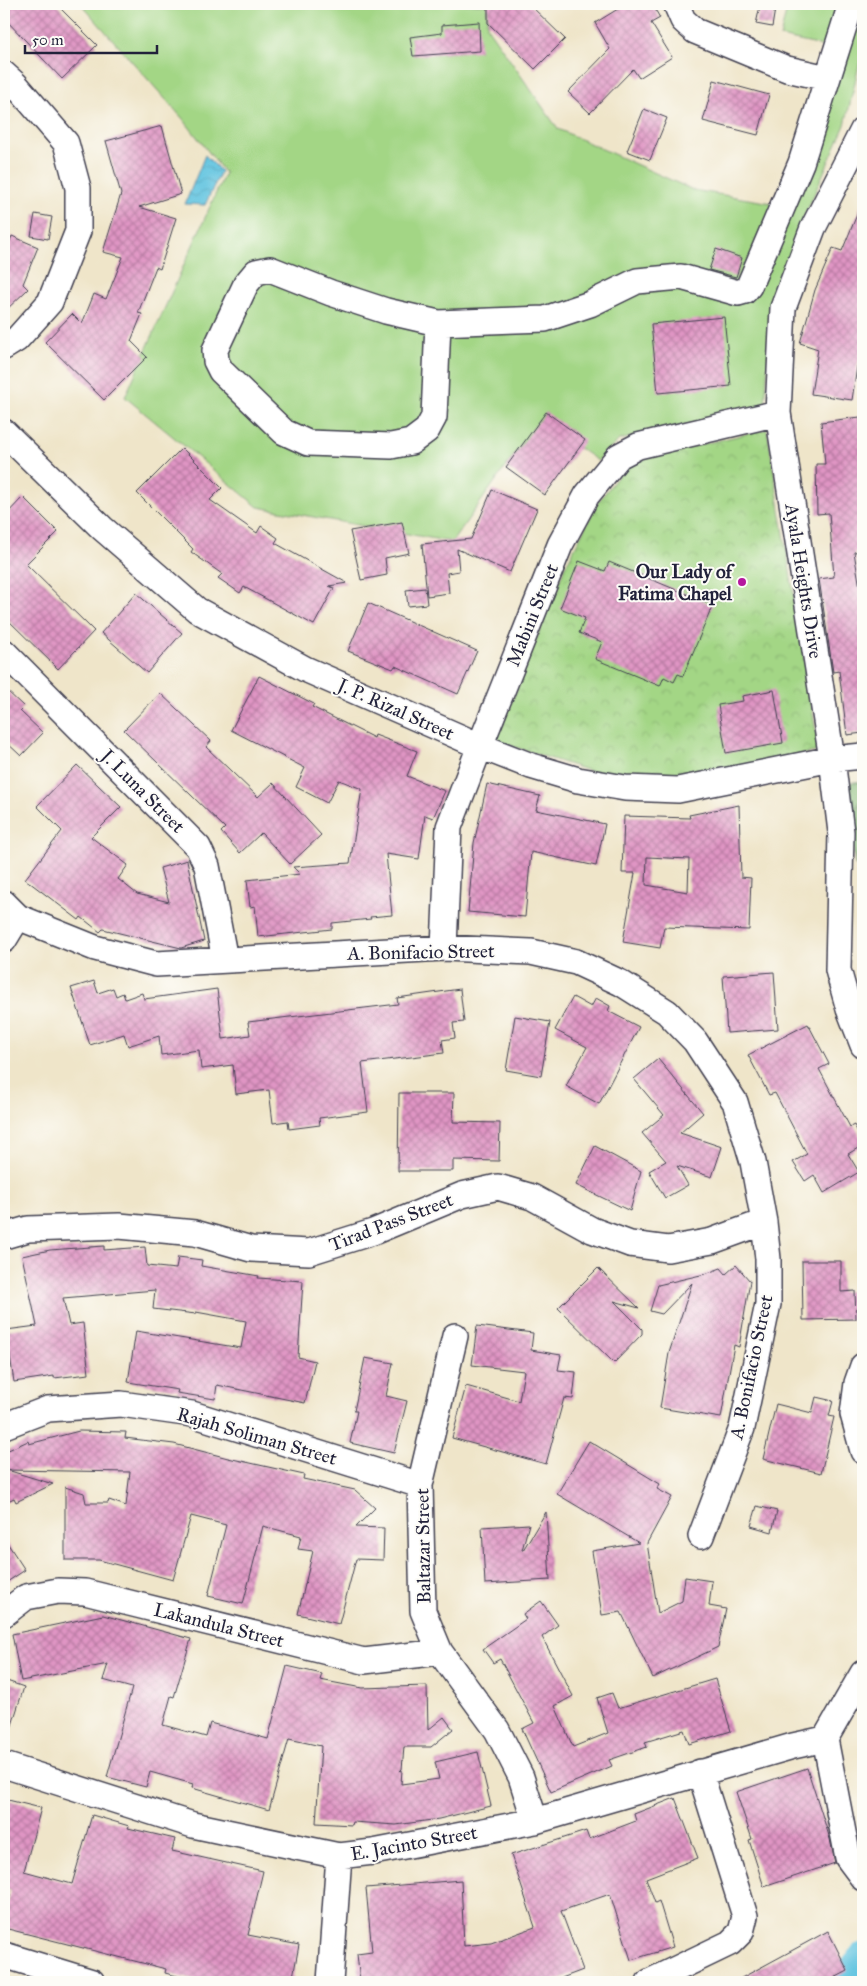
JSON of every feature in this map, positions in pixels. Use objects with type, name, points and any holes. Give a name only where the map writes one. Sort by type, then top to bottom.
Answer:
[{"type":"street","points":[[676,4],[684,20],[696,30],[787,69],[827,78]]},
{"type":"street","points":[[438,323],[434,417],[427,430],[411,442],[390,446],[308,443],[284,432],[221,372],[216,361],[215,350],[246,284],[256,272],[270,269],[331,293],[386,311],[438,323],[545,319],[590,304],[637,281],[681,276],[738,293],[745,291],[750,286],[801,163],[851,4]]},
{"type":"street","points":[[4,74],[66,143],[78,188],[78,231],[50,302],[17,339],[4,347]]},
{"type":"street","name":"Ayala Heights Drive","points":[[863,130],[813,228],[783,308],[778,413],[832,759],[841,832],[838,970],[849,1009],[863,1045]]},
{"type":"street","name":"Mabini Street","points":[[444,948],[449,827],[560,545],[587,495],[619,456],[638,446],[778,413]]},
{"type":"street","name":"J. P. Rizal Street","points":[[4,432],[102,528],[197,610],[305,669],[480,746],[531,766],[578,780],[625,788],[678,790],[832,759],[863,756]]},
{"type":"street","name":"J. Luna Street","points":[[4,652],[198,847],[208,866],[225,960]]},
{"type":"street","points":[[4,940],[11,910]]},
{"type":"street","name":"A. Bonifacio Street","points":[[11,910],[95,948],[156,964],[444,948],[531,952],[576,962],[620,983],[666,1012],[695,1041],[735,1102],[753,1162],[764,1222],[768,1259],[768,1304],[742,1428],[701,1536]]},
{"type":"street","name":"Tirad Pass Street","points":[[4,1236],[28,1230],[119,1226],[194,1233],[251,1249],[309,1252],[372,1232],[462,1195],[498,1187],[532,1197],[592,1230],[630,1244],[659,1248],[668,1249],[712,1241],[764,1222]]},
{"type":"street","name":"Baltazar Street","points":[[455,1336],[420,1485],[423,1611],[440,1652],[497,1730],[521,1777],[535,1820]]},
{"type":"street","points":[[863,1366],[857,1384],[853,1414],[863,1451]]},
{"type":"street","name":"Rajah Soliman Street","points":[[4,1426],[48,1409],[121,1404],[183,1412],[420,1485]]},
{"type":"street","name":"Lakandula Street","points":[[4,1614],[26,1597],[58,1591],[85,1592],[364,1661],[440,1652]]},
{"type":"street","points":[[863,1673],[825,1739],[848,1858],[863,1878]]},
{"type":"street","name":"E. Jacinto Street","points":[[4,1765],[193,1825],[339,1856],[373,1852],[535,1820],[700,1772],[825,1739]]},
{"type":"street","points":[[649,1982],[730,1943],[741,1932],[745,1916],[700,1772]]},
{"type":"street","points":[[330,1982],[339,1856]]},
{"type":"street","points":[[4,1955],[92,1982]]},
{"type":"green space","points":[[81,4],[487,4],[487,27],[558,129],[693,190],[778,204],[827,47],[780,37],[788,4],[863,4],[863,48],[845,125],[804,217],[788,258],[771,312],[765,408],[619,440],[598,461],[539,420],[452,542],[258,507],[125,397],[225,173],[183,119]]},
{"type":"green space","points":[[767,429],[819,751],[676,780],[596,773],[496,741],[565,567],[598,502],[626,466],[656,455]]},
{"type":"green space","points":[[863,781],[863,864],[855,866],[846,783]]},
{"type":"water","points":[[205,155],[221,171],[205,205],[185,204]]},
{"type":"building","points":[[4,4],[56,4],[97,45],[62,79],[4,18]]},
{"type":"building","points":[[488,4],[529,4],[565,39],[535,69],[488,23]]},
{"type":"building","points":[[626,4],[652,4],[660,18],[651,23],[672,57],[639,78],[633,69],[590,113],[568,92],[610,49],[595,23]]},
{"type":"building","points":[[760,6],[775,9],[772,27],[756,24]]},
{"type":"building","points":[[479,22],[480,51],[413,56],[410,37],[442,33],[442,25]]},
{"type":"building","points":[[714,80],[769,95],[758,135],[703,121]]},
{"type":"building","points":[[644,109],[667,118],[650,160],[627,151]]},
{"type":"building","points":[[162,126],[181,194],[139,207],[176,218],[160,269],[156,267],[138,313],[142,314],[131,341],[147,357],[104,400],[45,342],[72,314],[82,324],[94,294],[106,299],[123,257],[103,252],[121,194],[106,141]]},
{"type":"building","points":[[863,200],[863,346],[857,367],[852,400],[811,394],[818,349],[800,343],[815,290],[833,248],[842,251]]},
{"type":"building","points":[[35,214],[52,217],[48,239],[31,236]]},
{"type":"building","points":[[12,236],[38,247],[23,284],[28,289],[4,312],[4,255]]},
{"type":"building","points":[[716,249],[742,258],[736,277],[709,270]]},
{"type":"building","points":[[724,317],[731,386],[658,393],[651,324]]},
{"type":"building","points":[[546,412],[585,440],[545,495],[506,467]]},
{"type":"building","points":[[860,417],[863,454],[863,551],[854,552],[861,594],[863,594],[863,733],[847,735],[839,671],[833,672],[819,579],[834,577],[829,513],[817,514],[816,464],[825,464],[821,422]]},
{"type":"building","points":[[182,448],[222,488],[210,500],[257,533],[261,526],[278,538],[275,543],[347,583],[329,586],[334,588],[314,625],[244,587],[240,593],[218,578],[222,574],[191,552],[193,549],[137,493]]},
{"type":"building","points":[[492,490],[537,509],[510,572],[457,549],[459,571],[447,573],[449,593],[427,596],[422,544],[471,539]]},
{"type":"building","points":[[23,497],[58,532],[26,564],[94,631],[58,669],[4,616],[4,517]]},
{"type":"building","points":[[402,522],[409,553],[385,558],[387,575],[361,580],[350,531]]},
{"type":"building","points":[[579,561],[605,571],[609,562],[713,605],[683,676],[678,674],[674,682],[664,677],[660,686],[595,659],[602,642],[579,633],[585,618],[560,608]]},
{"type":"building","points":[[425,588],[427,604],[408,606],[406,590]]},
{"type":"building","points":[[136,593],[182,633],[147,673],[101,633]]},
{"type":"building","points":[[368,603],[477,651],[458,694],[395,666],[393,669],[348,651]]},
{"type":"building","points":[[259,676],[314,704],[312,707],[374,738],[375,735],[417,751],[407,776],[445,791],[433,818],[425,815],[419,859],[386,854],[392,915],[332,923],[332,929],[258,937],[255,906],[250,907],[247,880],[300,874],[293,867],[350,863],[362,789],[339,780],[327,803],[296,787],[305,768],[231,730]]},
{"type":"building","points":[[4,688],[24,707],[20,711],[43,733],[21,756],[4,740]]},
{"type":"building","points":[[774,690],[783,743],[726,753],[718,705],[743,701],[742,696]]},
{"type":"building","points":[[160,693],[211,741],[206,747],[258,797],[273,783],[321,835],[290,864],[261,833],[240,853],[221,832],[225,828],[124,730]]},
{"type":"building","points":[[77,765],[121,807],[91,837],[128,865],[118,879],[137,894],[169,902],[160,868],[187,860],[204,941],[181,948],[103,929],[100,932],[81,917],[79,920],[25,879],[62,831],[37,806]]},
{"type":"building","points":[[487,784],[540,796],[536,810],[605,824],[596,866],[531,852],[525,917],[468,912],[474,843]]},
{"type":"building","points":[[739,805],[741,877],[751,878],[749,930],[664,927],[660,948],[623,942],[635,873],[622,873],[624,816],[690,818],[689,815]],"holes":[[[647,857],[689,859],[688,892],[646,885]]]},
{"type":"building","points":[[774,972],[778,1029],[727,1033],[723,976]]},
{"type":"building","points":[[94,981],[98,993],[113,988],[116,996],[123,993],[125,999],[142,993],[144,999],[217,989],[223,1039],[250,1035],[248,1022],[398,1004],[397,998],[460,989],[464,1022],[453,1023],[455,1038],[442,1040],[444,1053],[362,1063],[368,1112],[319,1118],[320,1125],[289,1129],[288,1121],[273,1123],[269,1090],[236,1094],[233,1065],[201,1069],[199,1050],[161,1055],[159,1036],[128,1046],[124,1034],[90,1045],[71,988]]},
{"type":"building","points":[[573,997],[591,1007],[596,998],[610,1006],[608,1011],[639,1027],[599,1104],[566,1086],[587,1047],[555,1030]]},
{"type":"building","points":[[515,1016],[550,1022],[541,1076],[506,1070]]},
{"type":"building","points":[[808,1024],[829,1064],[819,1069],[850,1127],[854,1125],[863,1141],[863,1145],[848,1154],[859,1172],[824,1193],[814,1175],[805,1181],[793,1162],[807,1154],[775,1093],[769,1095],[748,1055]]},
{"type":"building","points":[[658,1059],[703,1113],[680,1133],[722,1147],[712,1177],[677,1166],[688,1185],[665,1198],[649,1171],[666,1161],[642,1133],[664,1115],[634,1079]]},
{"type":"building","points":[[399,1093],[454,1093],[453,1122],[500,1123],[499,1161],[453,1160],[453,1171],[398,1171]]},
{"type":"building","points":[[595,1146],[641,1171],[630,1211],[576,1185]]},
{"type":"building","points":[[104,1246],[104,1250],[145,1247],[147,1266],[176,1269],[178,1257],[202,1260],[201,1266],[259,1276],[258,1278],[303,1281],[298,1357],[315,1361],[305,1403],[217,1385],[215,1399],[177,1393],[178,1390],[128,1382],[136,1331],[241,1348],[246,1321],[196,1312],[196,1314],[153,1309],[155,1290],[63,1298],[69,1325],[83,1323],[89,1374],[54,1378],[54,1376],[14,1382],[6,1330],[37,1326],[22,1256],[50,1250]]},
{"type":"building","points":[[802,1261],[841,1261],[841,1292],[855,1291],[856,1319],[803,1320]]},
{"type":"building","points":[[736,1265],[750,1281],[739,1347],[734,1345],[721,1418],[660,1408],[669,1353],[692,1283],[662,1314],[650,1311],[658,1285],[705,1274],[721,1268],[726,1274]]},
{"type":"building","points":[[598,1268],[639,1308],[614,1301],[642,1329],[642,1334],[614,1363],[558,1308]]},
{"type":"building","points":[[477,1326],[533,1333],[531,1350],[561,1355],[558,1370],[576,1372],[573,1399],[564,1398],[546,1464],[452,1438],[466,1386],[519,1401],[524,1371],[472,1365]]},
{"type":"building","points":[[365,1358],[393,1363],[386,1396],[407,1401],[394,1453],[350,1443],[357,1411],[354,1411]]},
{"type":"building","points":[[816,1397],[833,1401],[829,1416],[834,1417],[821,1473],[763,1459],[776,1404],[812,1413]]},
{"type":"building","points":[[79,1431],[126,1432],[125,1438],[174,1444],[304,1475],[303,1479],[355,1490],[375,1508],[356,1527],[384,1528],[383,1560],[356,1559],[339,1624],[298,1614],[313,1551],[298,1549],[301,1536],[263,1526],[243,1604],[208,1596],[226,1525],[191,1516],[173,1580],[99,1560],[65,1560],[65,1487],[84,1493],[86,1503],[108,1503],[109,1500],[126,1506],[130,1472],[7,1470],[53,1484],[16,1502],[14,1498],[4,1503],[4,1452],[28,1441],[29,1444]]},
{"type":"building","points":[[589,1441],[660,1484],[657,1489],[672,1497],[647,1543],[658,1613],[682,1601],[685,1577],[712,1581],[709,1606],[726,1609],[718,1647],[653,1678],[621,1612],[602,1615],[592,1551],[639,1543],[557,1494]]},
{"type":"building","points":[[757,1506],[777,1511],[772,1532],[751,1526]]},
{"type":"building","points":[[546,1512],[550,1580],[485,1584],[482,1527],[529,1524],[523,1550]]},
{"type":"building","points":[[4,1538],[25,1570],[4,1584]]},
{"type":"building","points":[[541,1601],[558,1625],[542,1637],[573,1696],[555,1706],[573,1747],[608,1733],[597,1698],[612,1693],[618,1708],[715,1679],[731,1731],[689,1744],[684,1730],[645,1742],[647,1747],[609,1760],[612,1766],[551,1792],[522,1729],[534,1723],[500,1659],[493,1663],[483,1649],[526,1619],[523,1614]]},
{"type":"building","points":[[103,1615],[191,1639],[174,1697],[171,1696],[163,1725],[206,1737],[210,1723],[268,1739],[287,1666],[322,1674],[320,1680],[362,1688],[427,1686],[428,1730],[444,1717],[453,1729],[431,1747],[404,1747],[402,1769],[400,1771],[402,1770],[401,1784],[439,1779],[435,1762],[478,1752],[491,1806],[439,1819],[396,1825],[353,1822],[352,1825],[316,1823],[321,1746],[289,1739],[269,1810],[192,1788],[193,1784],[150,1772],[146,1787],[107,1777],[132,1688],[103,1680],[108,1664],[21,1681],[12,1634]]},
{"type":"building","points":[[4,1680],[24,1687],[7,1741],[4,1740]]},
{"type":"building","points":[[807,1768],[830,1839],[835,1863],[764,1887],[749,1840],[752,1839],[736,1792]]},
{"type":"building","points":[[675,1798],[698,1858],[646,1878],[655,1903],[659,1901],[673,1947],[631,1960],[610,1894],[561,1911],[583,1970],[551,1982],[360,1982],[357,1954],[372,1952],[366,1888],[461,1880],[464,1946],[491,1943],[535,1927],[511,1855],[586,1831],[589,1839],[636,1821],[634,1814]]},
{"type":"building","points":[[8,1800],[41,1808],[24,1871],[72,1884],[92,1815],[129,1826],[128,1828],[175,1839],[172,1851],[263,1871],[248,1935],[299,1945],[292,1982],[201,1982],[165,1973],[166,1969],[4,1928],[4,1918],[11,1891],[4,1889],[4,1814]]},
{"type":"building","points":[[828,1931],[848,1971],[827,1982],[734,1982]]},
{"type":"waterway","points":[[844,1982],[863,1958]]},
{"type":"place","name":"Our Lady of Fatima Chapel","points":[[742,582]]}]
